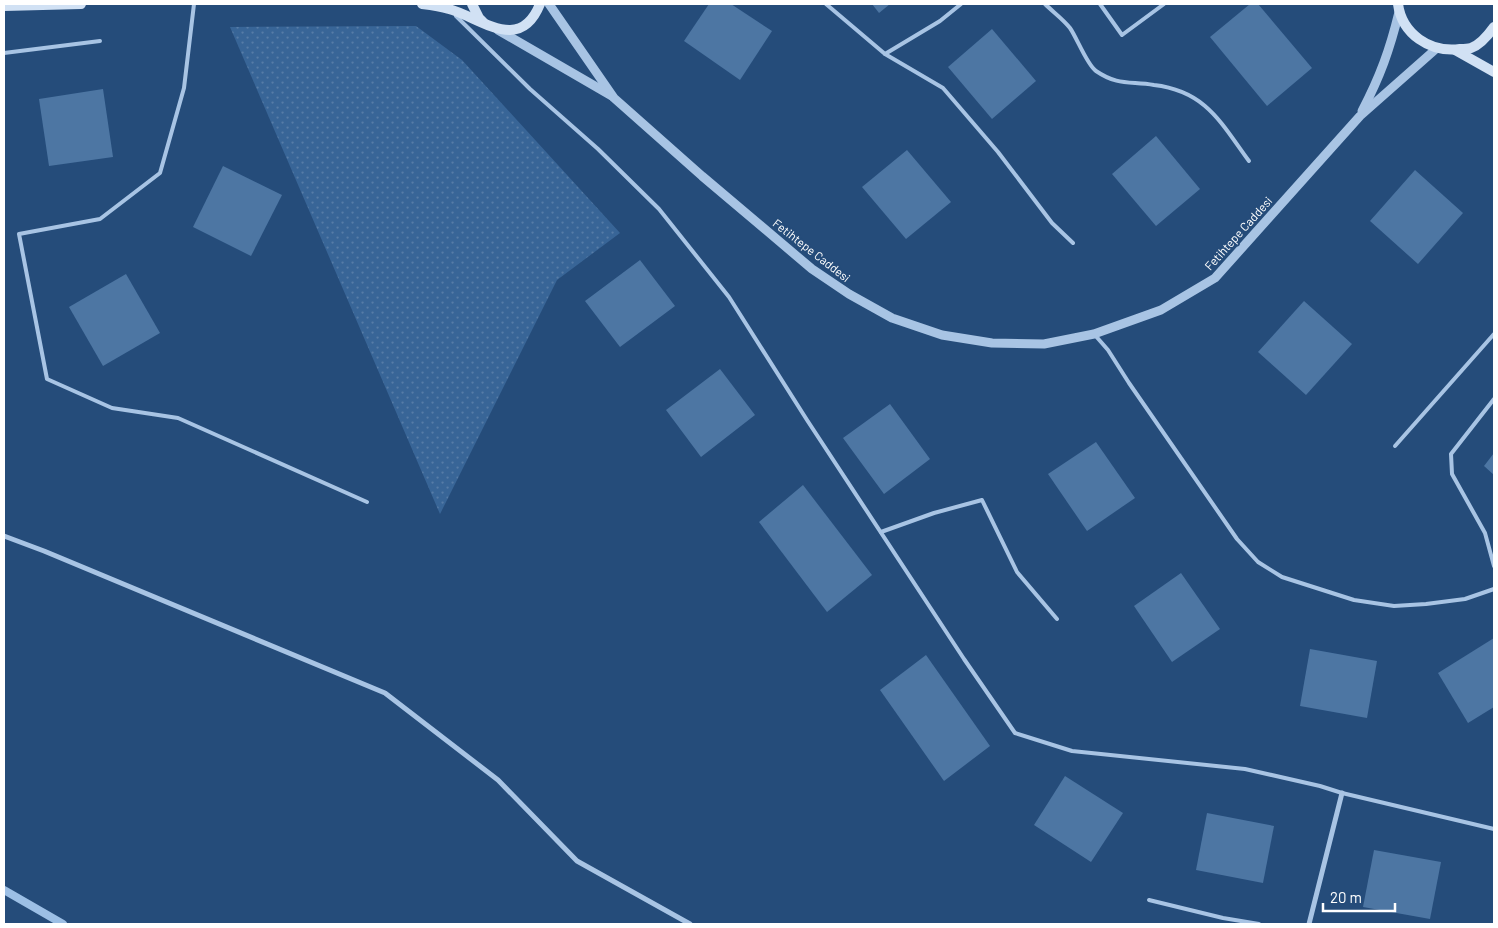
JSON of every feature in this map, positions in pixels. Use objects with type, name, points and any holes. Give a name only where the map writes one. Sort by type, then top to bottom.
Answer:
[{"type":"main road","points":[[4,6],[81,4]]},
{"type":"main road","points":[[422,4],[449,9],[498,30],[520,28],[536,14],[540,4]]},
{"type":"main road","points":[[472,4],[479,18],[488,26]]},
{"type":"main road","points":[[1398,8],[1407,28],[1420,41],[1437,48],[1455,50],[1472,48],[1494,27]]},
{"type":"main road","points":[[1455,50],[1494,72]]},
{"type":"street","name":"Fetihtepe Caddesi","points":[[549,4],[614,98],[702,176],[812,268],[849,294],[892,318],[942,335],[992,343],[1044,344],[1094,334],[1161,310],[1215,278],[1360,116],[1437,48]]},
{"type":"street","name":"Fetihtepe Caddesi","points":[[1360,116],[1378,82],[1391,47],[1398,8]]},
{"type":"street","points":[[498,30],[614,98]]},
{"type":"street","points":[[4,536],[44,550],[385,693],[498,780],[577,861],[690,924]]},
{"type":"street","points":[[1309,924],[1342,793]]},
{"type":"lane","points":[[194,4],[184,88],[160,174],[100,219],[19,234],[47,379],[112,408],[178,418],[367,502]]},
{"type":"lane","points":[[826,4],[885,54],[942,88],[998,152],[1052,223],[1073,243]]},
{"type":"lane","points":[[885,54],[940,21],[961,4]]},
{"type":"lane","points":[[1045,4],[1069,27],[1094,70],[1121,83],[1152,84],[1175,88],[1203,102],[1249,161]]},
{"type":"lane","points":[[1100,4],[1122,35],[1164,4]]},
{"type":"lane","points":[[449,9],[530,89],[598,149],[659,210],[729,297],[881,532],[1015,733],[1072,751],[1245,769],[1494,829]]},
{"type":"lane","points":[[4,53],[100,41]]},
{"type":"lane","points":[[1094,334],[1108,350],[1237,540],[1258,562],[1282,578],[1354,600],[1394,606],[1465,599],[1494,589]]},
{"type":"lane","points":[[1396,446],[1494,334]]},
{"type":"lane","points":[[1494,398],[1451,454],[1452,474],[1485,533],[1494,566]]},
{"type":"lane","points":[[881,532],[934,512],[982,500],[1017,572],[1057,619]]},
{"type":"lane","points":[[1149,900],[1223,918],[1259,924]]},
{"type":"shaded area","points":[[416,26],[462,60],[620,233],[557,280],[440,514],[230,27]]},
{"type":"building","points":[[709,4],[731,4],[772,31],[740,80],[684,41]]},
{"type":"building","points":[[872,4],[890,4],[879,13]]},
{"type":"building","points":[[1250,4],[1258,4],[1312,68],[1267,106],[1210,37]]},
{"type":"building","points":[[992,29],[1036,81],[992,119],[948,67]]},
{"type":"building","points":[[103,89],[113,157],[49,166],[39,99]]},
{"type":"building","points":[[1156,136],[1200,189],[1156,226],[1112,174]]},
{"type":"building","points":[[907,150],[951,202],[906,239],[862,187]]},
{"type":"building","points":[[223,166],[282,195],[251,256],[193,227]]},
{"type":"building","points":[[1415,170],[1463,213],[1418,264],[1370,221]]},
{"type":"building","points":[[640,260],[675,306],[620,347],[585,301]]},
{"type":"building","points":[[126,274],[160,333],[103,366],[69,307]]},
{"type":"building","points":[[1304,301],[1352,344],[1306,395],[1258,352]]},
{"type":"building","points":[[720,369],[755,415],[701,457],[666,410]]},
{"type":"building","points":[[890,404],[930,459],[884,494],[843,438]]},
{"type":"building","points":[[1096,442],[1135,498],[1087,531],[1048,474]]},
{"type":"building","points":[[1494,453],[1494,475],[1484,466]]},
{"type":"building","points":[[803,485],[872,575],[827,612],[759,522]]},
{"type":"building","points":[[1181,573],[1220,629],[1172,662],[1134,606]]},
{"type":"building","points":[[1494,638],[1494,707],[1468,723],[1438,673]]},
{"type":"building","points":[[1310,649],[1377,661],[1367,718],[1300,706]]},
{"type":"building","points":[[926,655],[990,746],[944,781],[880,690]]},
{"type":"building","points":[[1065,776],[1123,813],[1091,862],[1034,825]]},
{"type":"building","points":[[1207,813],[1274,826],[1263,883],[1196,870]]},
{"type":"building","points":[[1374,850],[1441,862],[1430,919],[1363,907]]},
{"type":"waterway","points":[[4,890],[63,924]]}]
